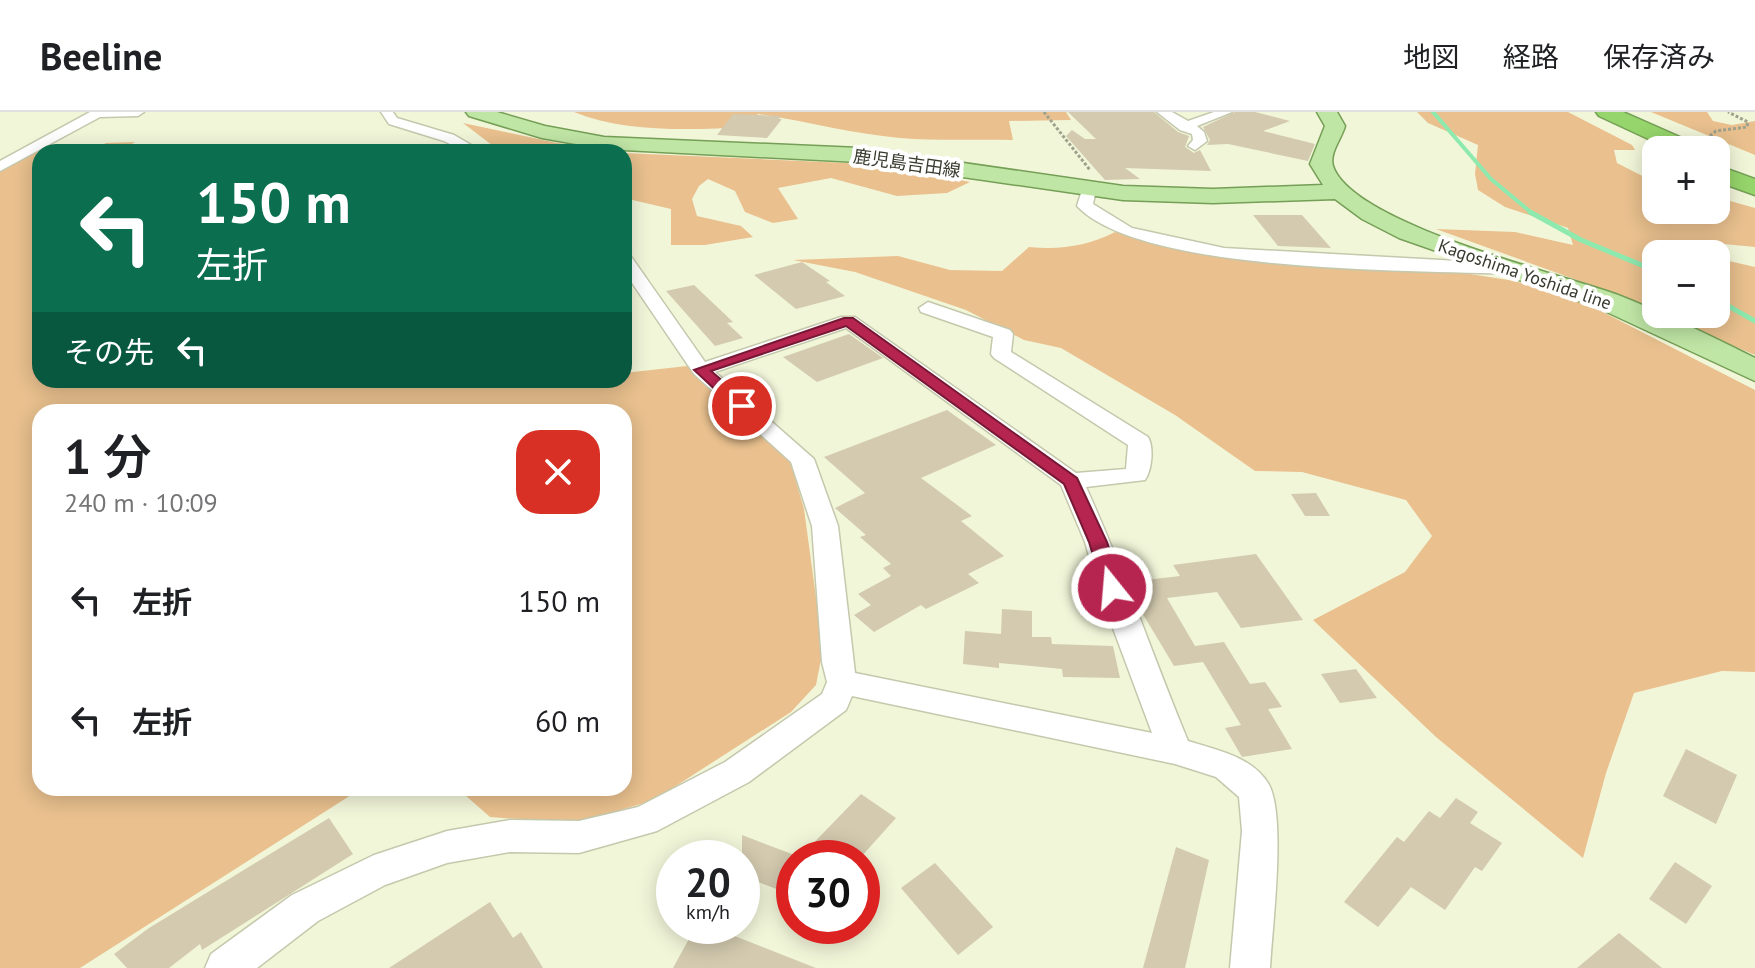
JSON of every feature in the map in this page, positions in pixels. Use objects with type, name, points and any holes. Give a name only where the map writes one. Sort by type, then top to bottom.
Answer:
[{"type":"highway","points":[[1580,112],[1642,141]]},
{"type":"highway","points":[[1606,112],[1665,136]]},
{"type":"highway","points":[[1730,164],[1755,177]]},
{"type":"highway","points":[[1730,178],[1755,188]]},
{"type":"main road","name":"鹿児島吉田線","points":[[476,112],[542,132],[625,144]]},
{"type":"main road","points":[[1327,112],[1335,126],[1321,159],[1322,167],[1342,192]]},
{"type":"main road","name":"鹿児島吉田線","points":[[632,144],[859,155],[1089,190],[1179,195],[1342,192]]},
{"type":"main road","name":"Kagoshima Yoshida line","points":[[1342,192],[1379,218],[1405,231],[1642,316],[1755,371]]},
{"type":"street","points":[[41,144],[98,112],[138,112]]},
{"type":"street","points":[[387,112],[393,121],[461,144]]},
{"type":"street","points":[[1163,112],[1184,127],[1198,132],[1200,141],[1195,146]]},
{"type":"street","points":[[1184,127],[1226,112]]},
{"type":"street","points":[[0,167],[32,149]]},
{"type":"street","points":[[1089,190],[1085,206],[1127,232],[1199,248],[1275,258],[1513,269]]},
{"type":"street","points":[[225,968],[305,908],[374,872],[447,847],[510,836],[579,837],[645,820],[737,772],[835,701],[842,682],[837,662],[825,526],[802,459],[701,370],[632,271]]},
{"type":"street","points":[[928,308],[1003,334],[1001,354],[1140,442],[1137,475],[1071,481]]},
{"type":"street","points":[[701,370],[848,321],[1071,481],[1098,542],[1112,588],[1175,751]]},
{"type":"street","points":[[842,682],[1175,751],[1227,767],[1255,791],[1260,831],[1250,968]]},
{"type":"path","points":[[1044,112],[1092,173],[1089,190]]},
{"type":"path","points":[[1708,136],[1716,131],[1747,127],[1748,122],[1728,112]]},
{"type":"shaded area","points":[[574,112],[1066,112],[1071,120],[1009,121],[1013,140],[942,140],[882,136],[758,114],[747,127],[681,129],[615,124]]},
{"type":"shaded area","points":[[1417,112],[1568,112],[1632,145],[1635,150],[1614,150],[1617,163],[1642,176],[1642,224],[1730,224],[1730,201],[1755,208],[1755,247],[1730,245],[1730,240],[1642,240],[1642,307],[1436,229],[1515,232],[1573,245],[1568,228],[1505,207],[1478,190],[1475,174],[1478,145],[1428,123]]},
{"type":"shaded area","points":[[1651,112],[1707,112],[1713,121],[1732,125],[1755,121],[1755,155],[1730,145],[1730,136],[1709,136]]},
{"type":"shaded area","points":[[463,123],[564,144],[491,144]]},
{"type":"shaded area","points":[[135,142],[104,144],[106,143]]},
{"type":"shaded area","points":[[32,151],[32,388],[632,388],[632,372],[687,366],[790,461],[804,509],[823,649],[816,685],[791,712],[654,800],[577,823],[490,817],[466,796],[632,796],[632,404],[32,404],[32,796],[349,796],[80,968],[0,968],[0,170]]},
{"type":"shaded area","points":[[632,153],[846,163],[910,170],[970,182],[947,193],[897,196],[831,178],[778,188],[798,219],[773,223],[745,212],[735,191],[708,179],[699,186],[692,199],[697,216],[741,226],[753,237],[705,245],[671,245],[671,209],[632,200]]},
{"type":"shaded area","points":[[1115,232],[1185,249],[1444,270],[1515,281],[1593,307],[1755,390],[1755,672],[1722,671],[1634,693],[1606,773],[1583,858],[1436,737],[1313,620],[1405,572],[1432,536],[1406,500],[1302,472],[1255,471],[1175,415],[1061,348],[1024,340],[966,310],[855,272],[793,260],[898,256],[950,270],[1002,271],[1029,247],[1074,246]]},
{"type":"shaded area","points":[[1730,261],[1755,267],[1755,355],[1691,328],[1730,328]]},
{"type":"building","points":[[1068,112],[1154,112],[1178,132],[1189,136],[1185,147],[1194,153],[1200,150],[1211,171],[1125,168],[1140,179],[1105,180],[1066,136],[1072,130],[1085,139],[1096,139]]},
{"type":"building","points":[[1235,112],[1255,112],[1290,121],[1263,131],[1315,144],[1308,161],[1228,144],[1207,145],[1210,140],[1203,127]]},
{"type":"building","points":[[733,114],[781,116],[779,119],[782,119],[767,138],[717,135]]},
{"type":"building","points":[[1253,215],[1302,215],[1331,248],[1278,246]]},
{"type":"building","points":[[802,262],[830,281],[826,282],[845,296],[796,309],[754,275]]},
{"type":"building","points":[[694,285],[733,322],[727,323],[743,338],[715,346],[666,291]]},
{"type":"building","points":[[849,334],[883,358],[817,382],[783,357]]},
{"type":"building","points":[[947,410],[996,445],[921,478],[972,516],[961,521],[1004,556],[968,574],[979,583],[926,609],[921,605],[874,632],[854,615],[871,605],[858,594],[891,576],[883,568],[891,564],[860,537],[866,535],[835,508],[865,493],[824,457]]},
{"type":"building","points":[[1316,493],[1330,516],[1305,516],[1291,494]]},
{"type":"building","points":[[1256,554],[1303,620],[1241,628],[1217,592],[1167,598],[1195,646],[1224,642],[1250,684],[1265,682],[1282,707],[1268,709],[1292,749],[1242,757],[1225,728],[1241,725],[1203,662],[1174,666],[1138,606],[1129,582],[1180,576],[1173,565]]},
{"type":"building","points":[[1002,609],[1032,611],[1032,637],[1051,637],[1052,644],[1113,646],[1120,678],[1063,677],[1062,669],[999,663],[999,668],[963,664],[965,631],[1001,634]]},
{"type":"building","points":[[1356,669],[1377,698],[1340,703],[1321,674]]},
{"type":"building","points":[[1686,749],[1737,775],[1716,824],[1663,796]]},
{"type":"building","points":[[861,794],[896,818],[876,840],[816,840]]},
{"type":"building","points":[[1456,798],[1478,812],[1470,823],[1502,843],[1482,871],[1475,867],[1445,910],[1411,887],[1378,927],[1344,902],[1397,837],[1404,842],[1429,811],[1440,818]]},
{"type":"building","points":[[329,818],[353,854],[202,950],[200,944],[169,968],[127,968],[114,954],[149,928]]},
{"type":"building","points":[[760,842],[776,848],[776,889],[760,883]]},
{"type":"building","points":[[1176,847],[1209,860],[1185,968],[1143,968]]},
{"type":"building","points":[[1675,862],[1712,886],[1686,924],[1649,899]]},
{"type":"building","points":[[935,863],[993,927],[958,955],[901,888]]},
{"type":"building","points":[[490,902],[513,938],[521,932],[543,968],[389,968]]},
{"type":"building","points":[[1619,933],[1662,968],[1577,968]]},
{"type":"building","points":[[686,944],[755,944],[816,968],[673,968]]},
{"type":"waterway","points":[[1433,112],[1491,179],[1532,213]]},
{"type":"waterway","points":[[1532,213],[1581,240],[1642,265]]},
{"type":"waterway","points":[[1730,307],[1755,321]]},
{"type":"route","points":[[742,406],[701,370],[848,321],[1071,481],[1098,542],[1112,588]]}]
